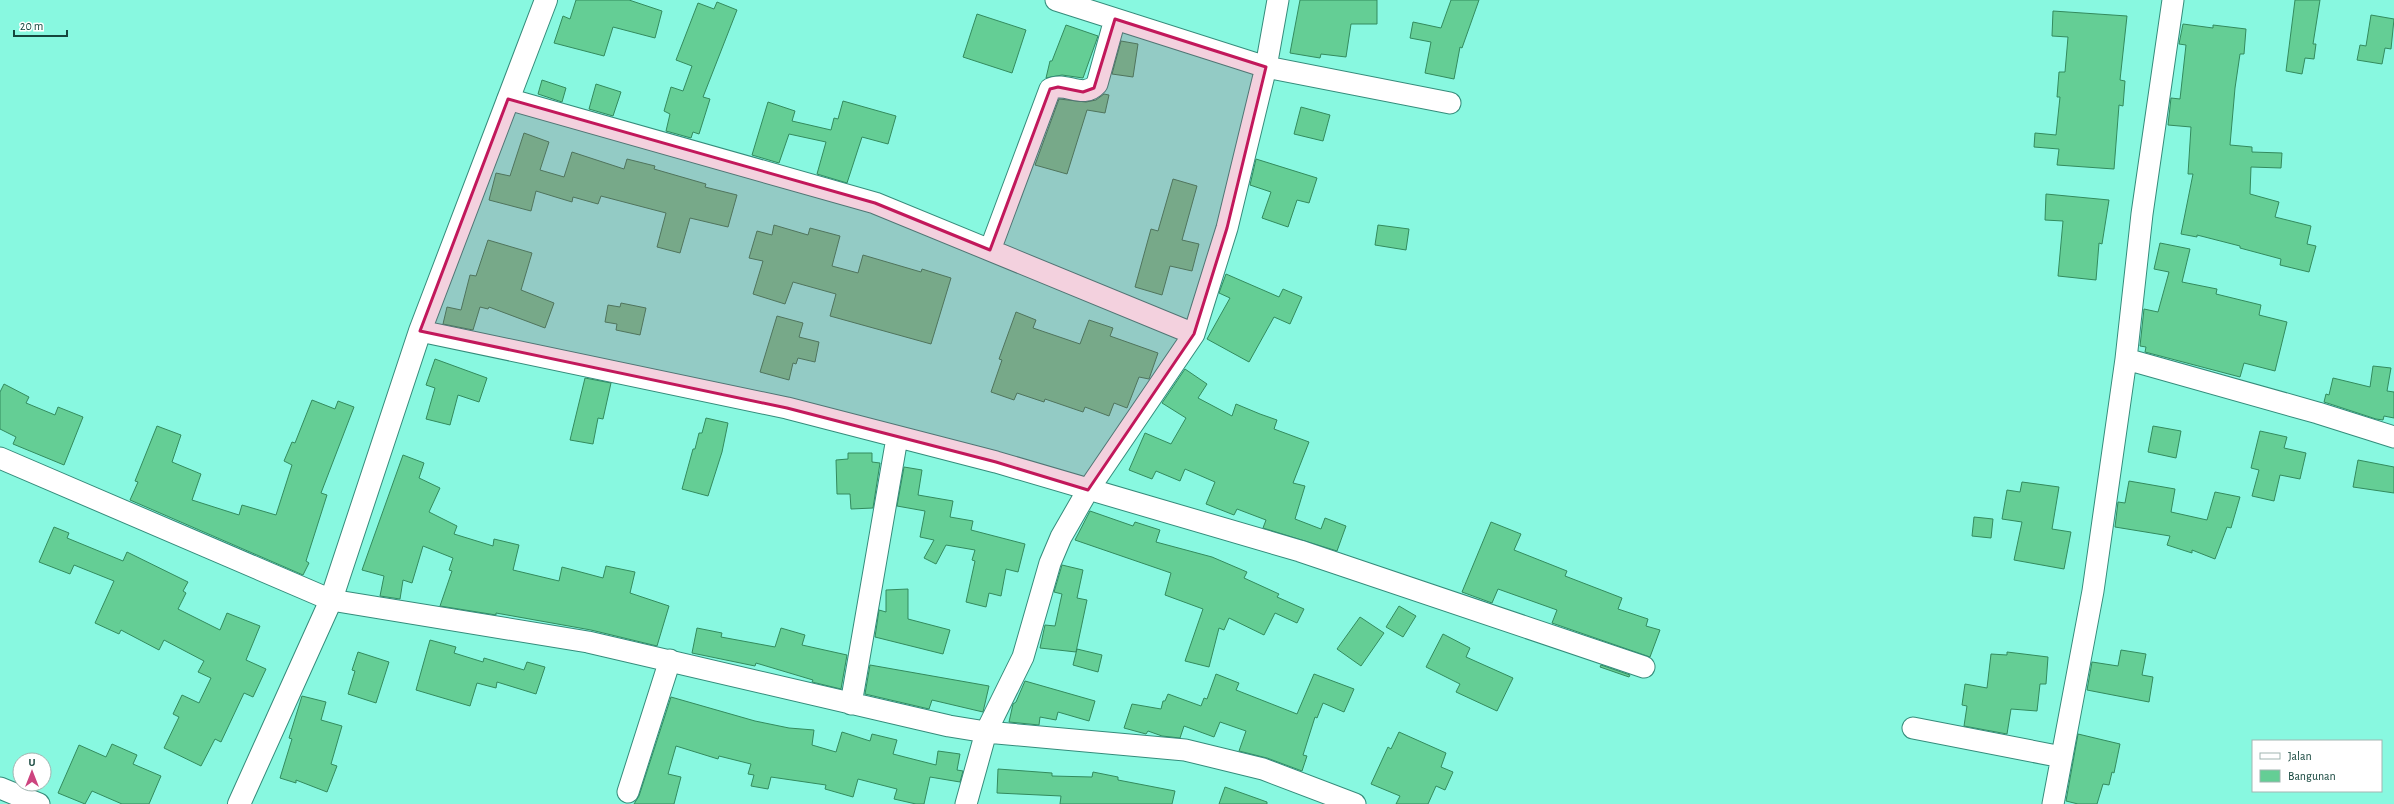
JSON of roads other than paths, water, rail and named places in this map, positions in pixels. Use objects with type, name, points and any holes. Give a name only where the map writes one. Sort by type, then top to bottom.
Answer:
[{"type":"street","points":[[239,804],[331,600],[420,331],[546,0]]},
{"type":"street","points":[[1056,0],[1266,67],[1450,103]]},
{"type":"street","points":[[966,804],[986,732],[1023,657],[1050,563],[1061,537],[1088,490],[1194,334],[1226,228],[1266,67],[1278,0]]},
{"type":"street","points":[[2054,804],[2093,591],[2126,359],[2142,214],[2173,0]]},
{"type":"street","points":[[990,250],[1047,93],[1054,87],[1083,92],[1094,88],[1097,84],[1115,18]]},
{"type":"street","points":[[508,99],[875,203],[1194,334]]},
{"type":"street","points":[[420,331],[780,407],[996,462],[1300,551],[1644,667]]},
{"type":"street","points":[[2126,359],[2318,413],[2394,437]]},
{"type":"street","points":[[852,704],[897,438]]},
{"type":"street","points":[[0,458],[331,600],[588,642],[949,726],[986,732],[1184,750],[1264,769],[1346,803]]},
{"type":"street","points":[[628,792],[670,660]]},
{"type":"street","points":[[1913,728],[2062,757]]},
{"type":"street","points":[[0,788],[39,804]]}]
